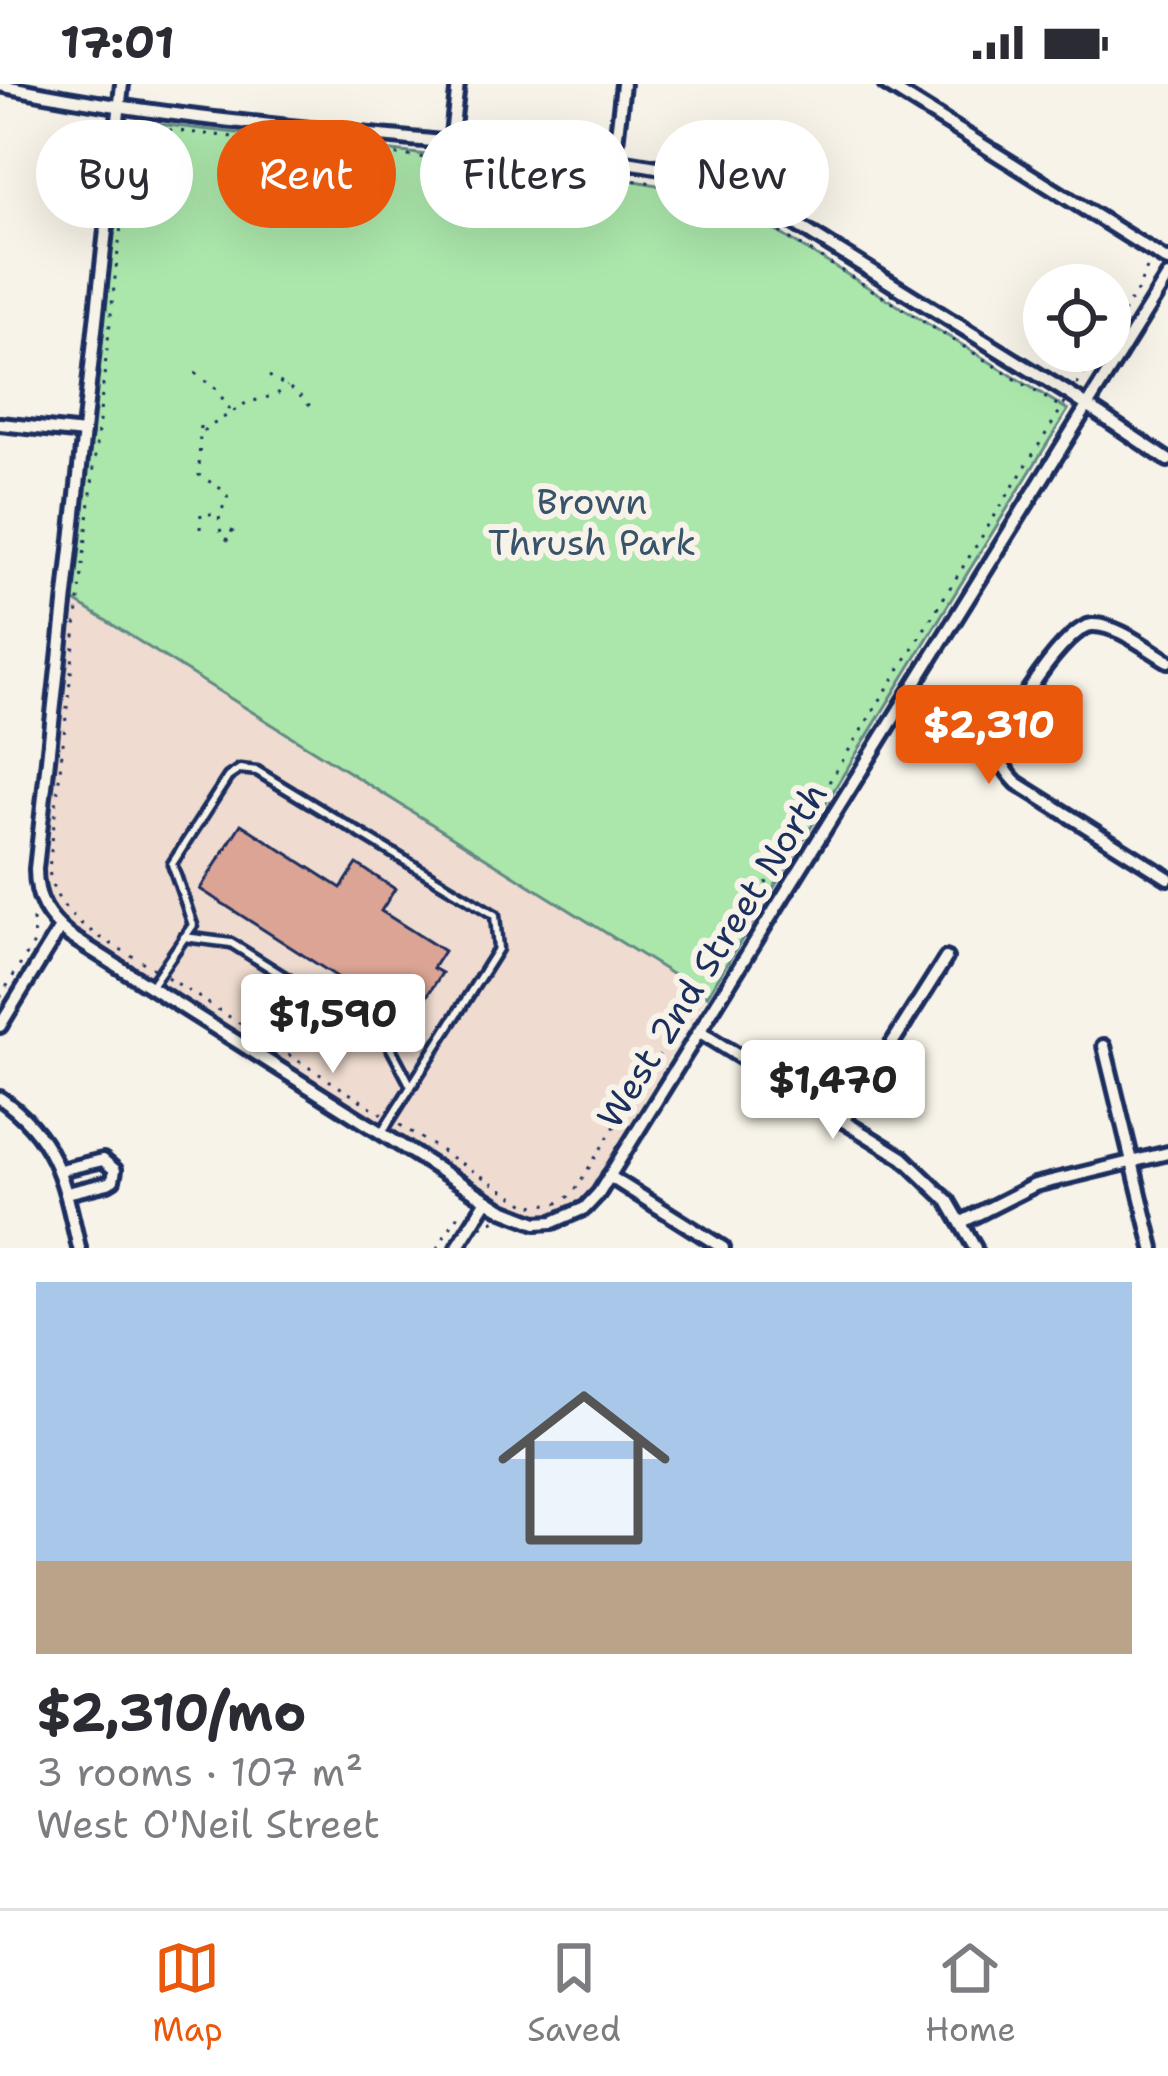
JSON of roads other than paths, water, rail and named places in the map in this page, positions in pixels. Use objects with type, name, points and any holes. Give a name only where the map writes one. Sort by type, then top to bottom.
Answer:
[{"type":"street","points":[[122,84],[36,869],[38,897],[60,928],[487,1200],[458,1248]]},
{"type":"street","points":[[454,120],[458,84]]},
{"type":"street","points":[[619,120],[623,84]]},
{"type":"street","points":[[885,84],[1168,261]]},
{"type":"street","points":[[0,85],[119,108],[420,140]]},
{"type":"street","points":[[630,164],[736,187],[1071,394],[1168,460]]},
{"type":"street","name":"West 2nd Street North","points":[[487,1200],[523,1220],[553,1222],[585,1208],[610,1177],[1168,276]]},
{"type":"street","points":[[0,424],[83,433]]},
{"type":"street","points":[[1168,661],[1115,631],[1095,625],[1077,628],[1059,647],[1002,741],[1006,771],[1017,783],[1168,878]]},
{"type":"street","points":[[0,1026],[60,928]]},
{"type":"street","points":[[843,1121],[946,958]]},
{"type":"street","points":[[700,1032],[928,1178],[962,1222],[975,1248]]},
{"type":"street","points":[[1104,1046],[1153,1248]]},
{"type":"street","points":[[0,1099],[40,1134],[60,1171],[79,1248]]},
{"type":"street","points":[[962,1222],[1035,1185],[1168,1153]]},
{"type":"street","points":[[60,1171],[104,1160],[115,1170],[108,1183],[67,1193]]},
{"type":"street","points":[[610,1177],[723,1248]]},
{"type":"lane","points":[[150,986],[193,925],[172,864],[228,777],[240,769],[257,771],[495,914],[498,949],[381,1135]]},
{"type":"lane","points":[[184,937],[230,943],[387,1041],[411,1086]]},
{"type":"park label","name":"Brown Thrush Park","points":[[592,522]]}]
